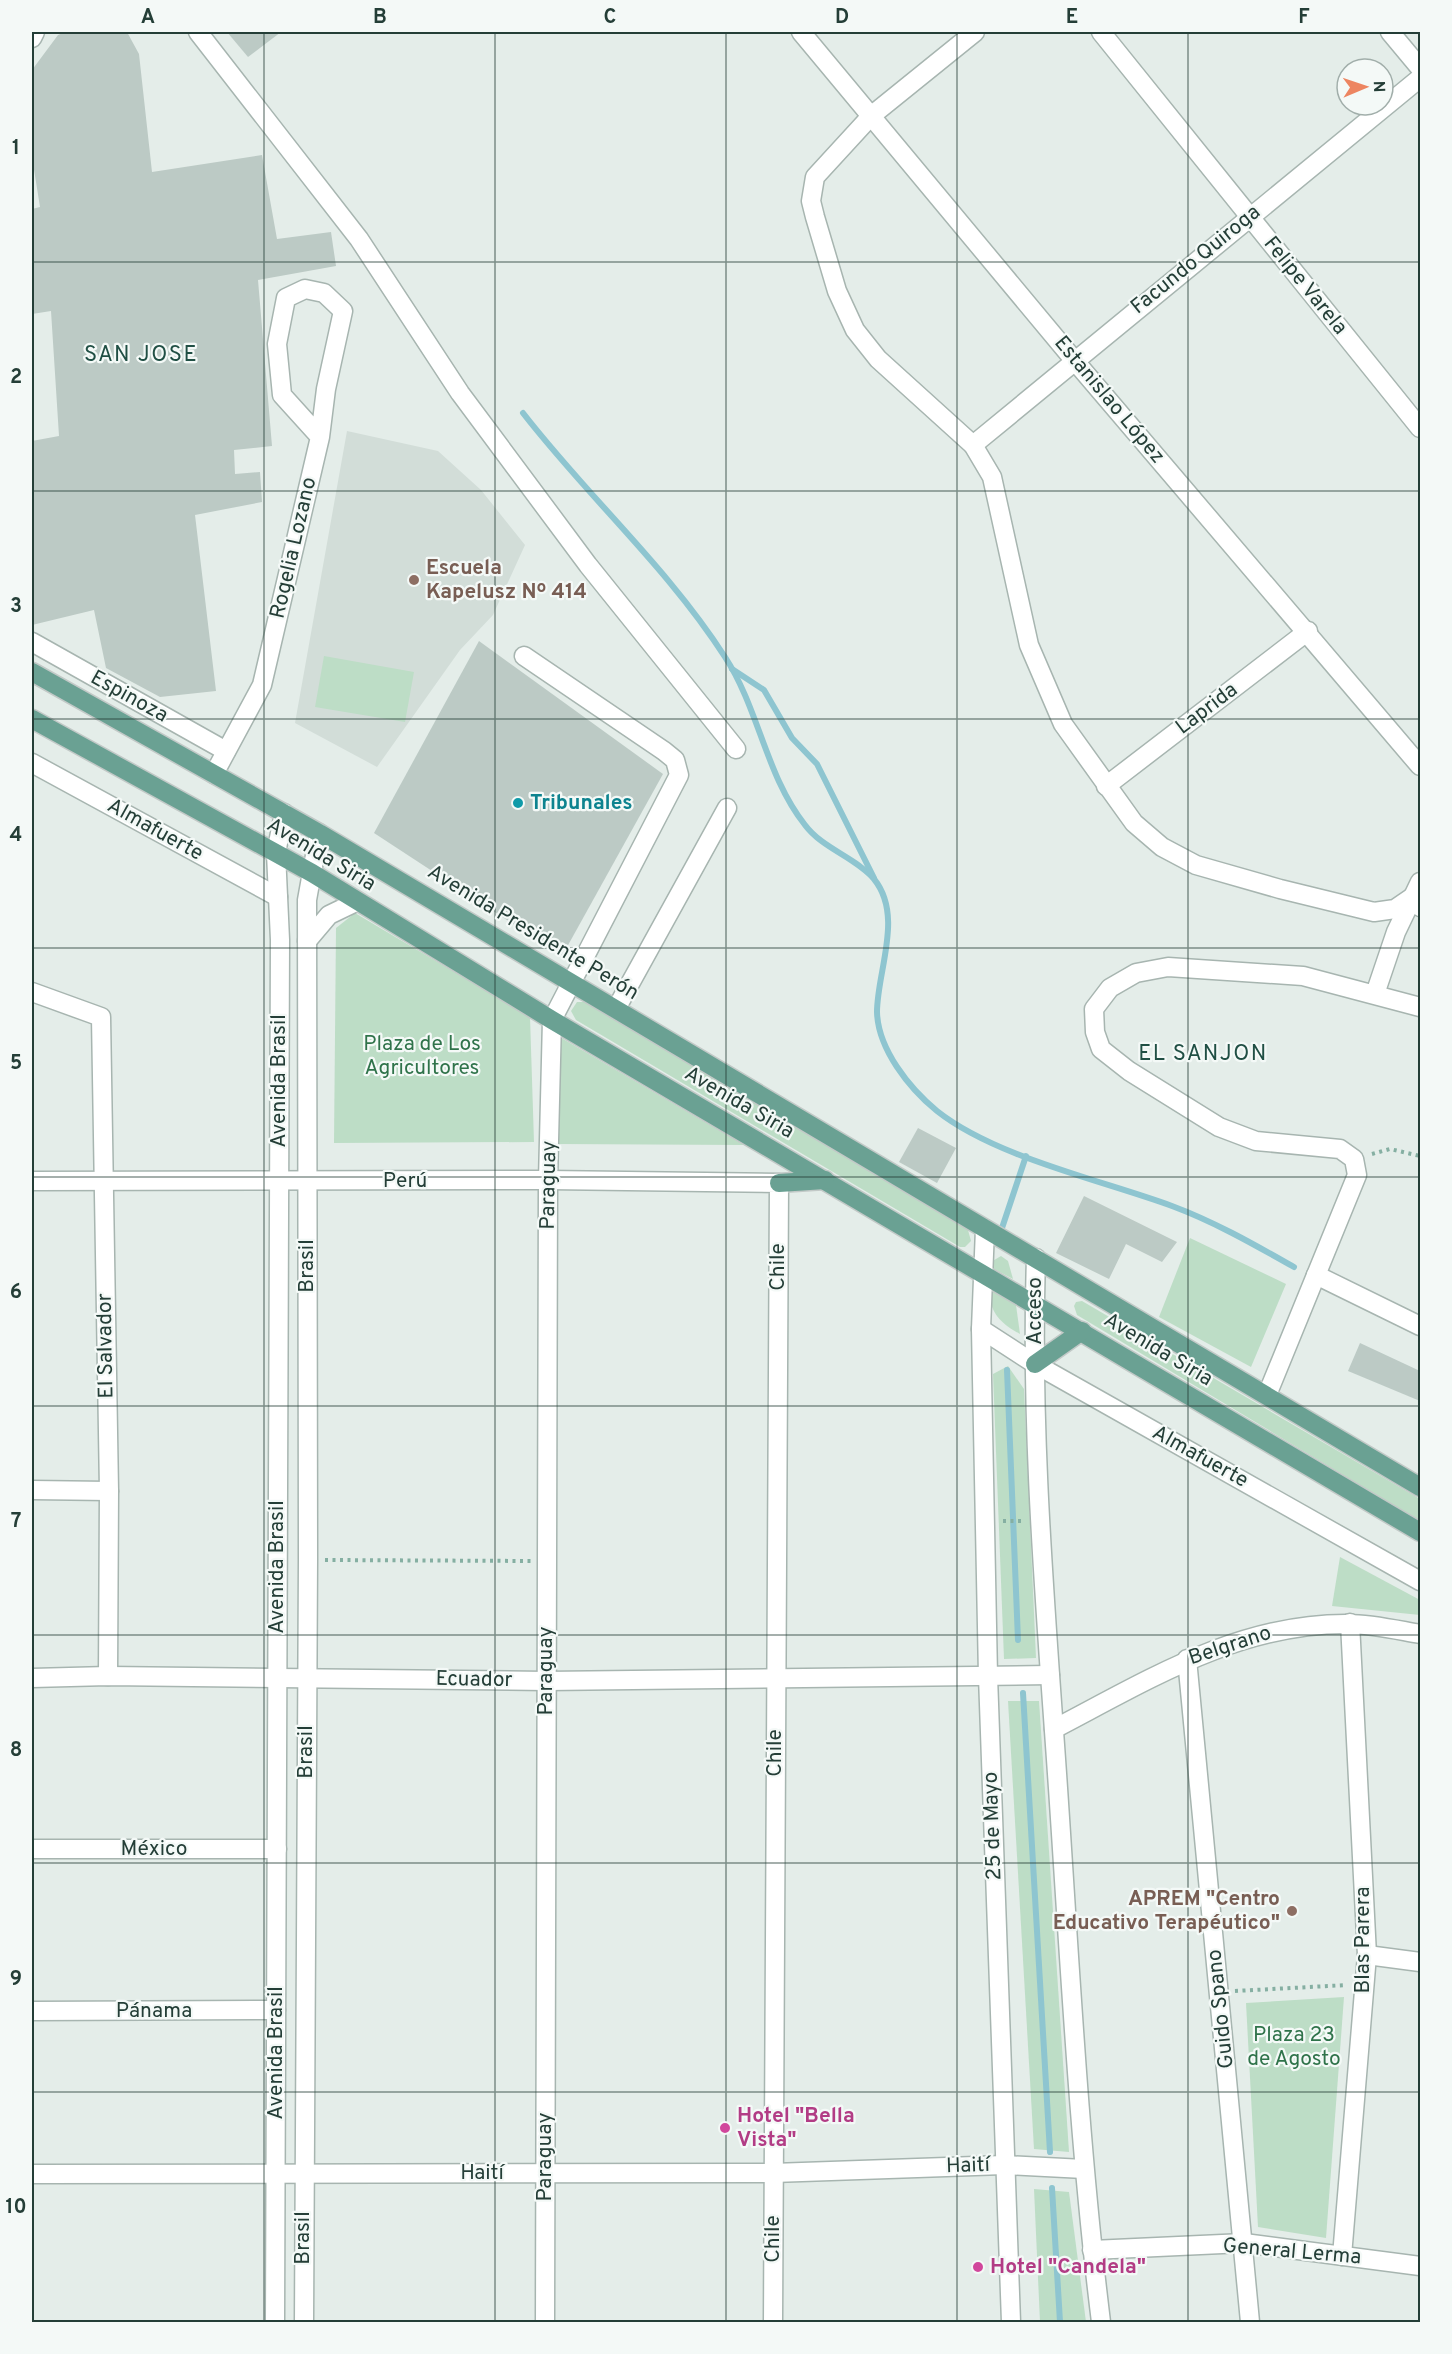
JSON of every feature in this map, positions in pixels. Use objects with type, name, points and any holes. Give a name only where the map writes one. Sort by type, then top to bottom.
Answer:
[{"type":"main road","name":"Avenida Presidente Perón","points":[[32,672],[319,832],[1006,1242]]},
{"type":"main road","name":"Avenida Siria","points":[[32,719],[312,873],[552,1020],[1420,1532]]},
{"type":"main road","points":[[779,1183],[825,1180]]},
{"type":"main road","name":"Avenida Siria","points":[[1006,1242],[1420,1487]]},
{"type":"main road","points":[[1035,1364],[1082,1331]]},
{"type":"street","points":[[32,38],[35,32]]},
{"type":"street","points":[[198,32],[358,239],[460,393],[617,604],[736,749]]},
{"type":"street","name":"Estanislao López","points":[[801,32],[1074,360],[1308,631],[1420,766]]},
{"type":"street","points":[[975,32],[871,116],[815,177],[811,201],[815,217],[837,291],[855,330],[878,359],[973,445],[992,477],[1029,645],[1063,724],[1134,823],[1162,847],[1196,865],[1280,890],[1374,912],[1395,909],[1418,895]]},
{"type":"street","name":"Felipe Varela","points":[[1101,32],[1420,428]]},
{"type":"street","points":[[1390,32],[1420,68]]},
{"type":"street","name":"Facundo Quiroga","points":[[973,445],[1420,78]]},
{"type":"street","name":"Rogelia Lozano","points":[[214,774],[262,685],[320,437],[326,389],[343,311],[324,293],[305,289],[286,298],[277,344],[282,395],[320,437]]},
{"type":"street","name":"Laprida","points":[[1106,786],[1308,631]]},
{"type":"street","name":"Espinoza","points":[[32,642],[226,751]]},
{"type":"street","points":[[524,656],[664,751],[675,760],[679,775],[552,1020]]},
{"type":"street","name":"Almafuerte","points":[[32,763],[278,897]]},
{"type":"street","points":[[616,1009],[727,808]]},
{"type":"street","name":"Avenida Brasil","points":[[275,2322],[280,939],[276,853],[284,813]]},
{"type":"street","name":"Avenida Brasil","points":[[307,1182],[307,900],[319,832]]},
{"type":"street","points":[[1375,994],[1396,932],[1418,895]]},
{"type":"street","points":[[307,941],[329,915],[356,902]]},
{"type":"street","points":[[1267,1395],[1357,1174],[1354,1159],[1340,1149],[1256,1141],[1220,1127],[1129,1071],[1101,1049],[1095,1032],[1094,1008],[1110,988],[1136,973],[1168,967],[1303,976],[1420,1007]]},
{"type":"street","name":"El Salvador","points":[[32,992],[101,1017],[109,1491],[108,1676]]},
{"type":"street","name":"Paraguay","points":[[545,2322],[548,1180],[552,1020]]},
{"type":"street","name":"Perú","points":[[32,1181],[548,1180],[779,1183]]},
{"type":"street","name":"Brasil","points":[[304,2322],[308,1559],[307,1182]]},
{"type":"street","name":"Chile","points":[[773,2322],[779,1183]]},
{"type":"street","points":[[981,1329],[985,1229]]},
{"type":"street","name":"Acceso","points":[[1035,1364],[1036,1258]]},
{"type":"street","points":[[1316,1275],[1420,1326]]},
{"type":"street","name":"Almafuerte","points":[[981,1329],[1035,1364],[1420,1581]]},
{"type":"street","name":"25 de Mayo","points":[[981,1329],[987,1676],[1011,2322]]},
{"type":"street","points":[[1035,1364],[1041,1675],[1054,1729],[1084,2169],[1101,2322]]},
{"type":"street","points":[[32,1490],[109,1491]]},
{"type":"street","name":"Belgrano","points":[[1054,1729],[1186,1659],[1261,1633],[1305,1625],[1350,1623],[1420,1634]]},
{"type":"street","name":"Blas Parera","points":[[1342,2256],[1368,1955],[1350,1623]]},
{"type":"street","name":"Guido Spano","points":[[1186,1659],[1250,2322]]},
{"type":"street","name":"Ecuador","points":[[32,1678],[307,1677],[546,1681],[1041,1675]]},
{"type":"street","name":"México","points":[[32,1849],[277,1850]]},
{"type":"street","points":[[1368,1955],[1420,1962]]},
{"type":"street","name":"Pánama","points":[[32,2011],[276,2010]]},
{"type":"street","name":"Haití","points":[[32,2174],[773,2172],[1004,2165],[1084,2169]]},
{"type":"street","name":"General Lerma","points":[[1092,2250],[1244,2243],[1420,2266]]},
{"type":"path","points":[[1354,1159],[1390,1149],[1420,1156]]},
{"type":"path","points":[[1005,1521],[1021,1521]]},
{"type":"path","points":[[308,1559],[546,1561]]},
{"type":"path","points":[[1219,1992],[1365,1984]]},
{"type":"shaded area","name":"Escuela Kapelusz Nº 414","points":[[347,431],[438,451],[481,490],[525,545],[493,615],[460,650],[377,767],[295,723]]},
{"type":"green space","points":[[324,656],[414,672],[405,722],[315,707]]},
{"type":"green space","name":"Plaza de Los Agricultores","points":[[355,913],[530,1017],[534,1142],[334,1143],[336,928]]},
{"type":"green space","points":[[577,1002],[585,1002],[968,1230],[971,1241],[965,1247],[960,1247],[576,1020],[571,1011]]},
{"type":"green space","points":[[558,1036],[744,1145],[556,1144]]},
{"type":"green space","points":[[1190,1238],[1286,1284],[1251,1367],[1159,1317]]},
{"type":"green space","points":[[1001,1256],[1008,1261],[1013,1279],[990,1267],[991,1262]]},
{"type":"green space","points":[[992,1291],[1016,1305],[1020,1334],[1008,1327],[994,1311]]},
{"type":"green space","points":[[1082,1301],[1420,1499],[1420,1521],[1077,1315],[1074,1306],[1076,1302]]},
{"type":"green space","points":[[1008,1366],[1024,1389],[1036,1658],[1004,1659],[993,1374]]},
{"type":"green space","points":[[1340,1557],[1420,1600],[1420,1615],[1332,1606]]},
{"type":"green space","points":[[1008,1701],[1039,1701],[1069,2152],[1034,2149]]},
{"type":"green space","name":"Plaza 23 de Agosto","points":[[1344,1997],[1326,2238],[1258,2227],[1246,2003]]},
{"type":"green space","points":[[1034,2189],[1069,2192],[1086,2322],[1040,2322]]},
{"type":"building","points":[[65,32],[127,32],[139,54],[152,172],[262,155],[277,239],[331,232],[336,266],[258,280],[272,446],[234,450],[235,474],[260,472],[262,502],[195,515],[216,691],[160,697],[106,668],[94,610],[32,625],[32,441],[59,436],[51,311],[32,314],[32,209],[40,207],[32,157],[32,70],[58,35]]},
{"type":"building","points":[[227,32],[281,32],[248,57]]},
{"type":"building","name":"Tribunales","points":[[479,641],[663,774],[562,956],[374,833]]},
{"type":"building","points":[[918,1128],[956,1148],[937,1183],[899,1162]]},
{"type":"building","points":[[1084,1196],[1177,1242],[1162,1262],[1126,1244],[1109,1279],[1056,1253]]},
{"type":"building","points":[[1360,1343],[1420,1371],[1420,1401],[1348,1371]]},
{"type":"waterway","points":[[523,413],[679,593],[703,624],[737,677],[781,785],[805,825],[821,840],[866,871],[883,894],[888,927],[878,996],[879,1026],[889,1054],[916,1091],[937,1111],[988,1142],[1050,1166],[1188,1212],[1235,1234],[1294,1267]]},
{"type":"waterway","points":[[732,669],[764,690],[792,738],[817,764],[874,878]]},
{"type":"waterway","points":[[1002,1228],[1026,1156]]},
{"type":"waterway","points":[[1007,1370],[1018,1640]]},
{"type":"waterway","points":[[1023,1693],[1050,2152]]},
{"type":"waterway","points":[[1052,2188],[1060,2322]]},
{"type":"place","name":"Escuela Kapelusz Nº 414","points":[[414,580]]},
{"type":"place","name":"Tribunales","points":[[518,803]]},
{"type":"place","name":"APREM \"Centro Educativo Terapéutico\"","points":[[1292,1911]]},
{"type":"place","name":"Hotel \"Bella Vista\"","points":[[725,2128]]},
{"type":"place","name":"Hotel \"Candela\"","points":[[978,2267]]},
{"type":"district","name":"SAN JOSE","points":[[141,355]]},
{"type":"district","name":"EL SANJON","points":[[1203,1054]]}]
